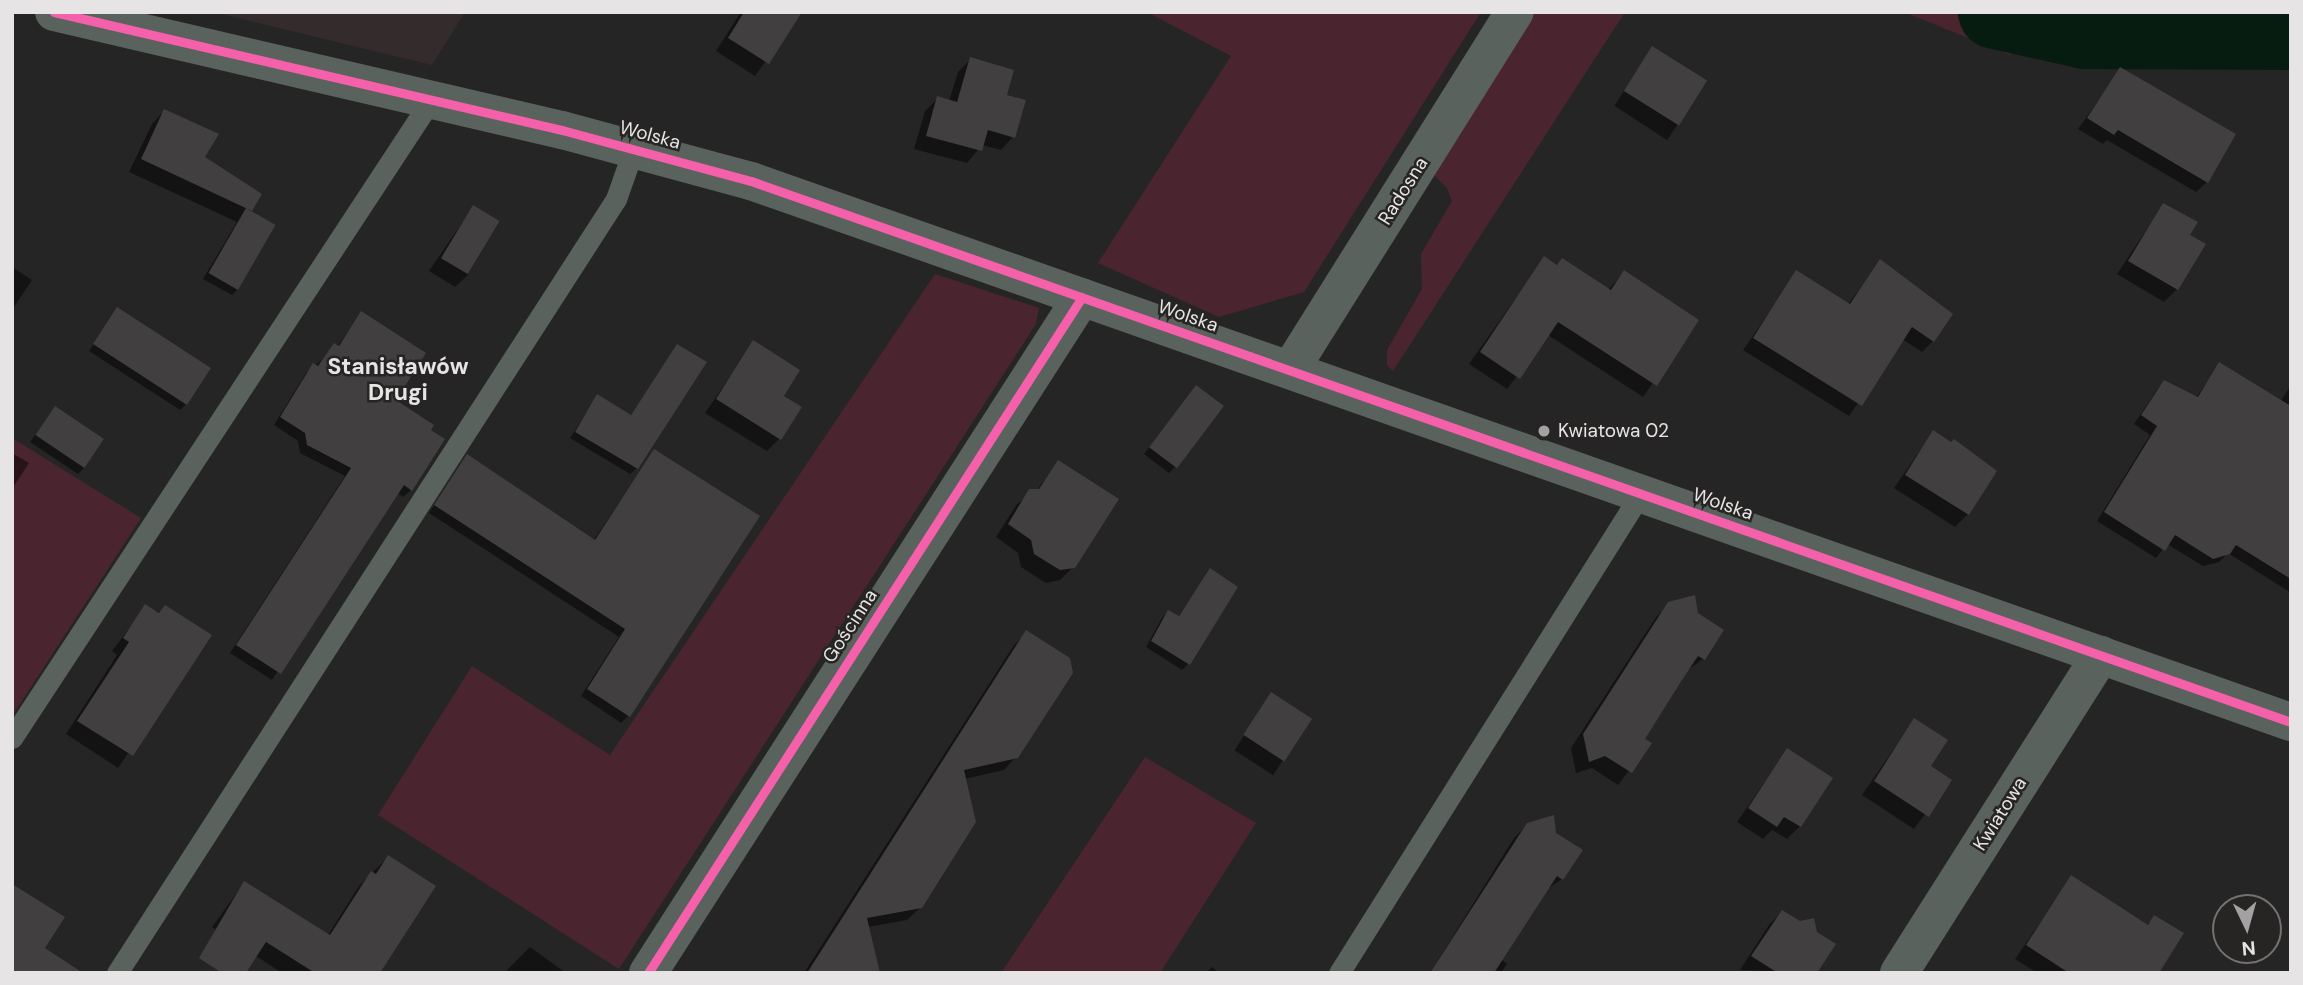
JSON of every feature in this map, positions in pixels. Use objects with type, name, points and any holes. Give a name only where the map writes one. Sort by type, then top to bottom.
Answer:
[{"type":"street","name":"Wolska","points":[[54,12],[634,148],[844,212],[2291,722]]},
{"type":"street","name":"Radosna","points":[[1290,370],[1516,12]]},
{"type":"street","name":"Gościnna","points":[[648,973],[1082,298]]},
{"type":"street","name":"Kwiatowa","points":[[1899,973],[2101,655]]},
{"type":"lane","points":[[12,738],[431,100]]},
{"type":"lane","points":[[117,973],[616,199],[634,148]]},
{"type":"lane","points":[[1339,973],[1641,493]]},
{"type":"shaded area","points":[[213,12],[465,12],[432,65]]},
{"type":"shaded area","points":[[1147,12],[1481,12],[1304,292],[1219,317],[1098,263],[1231,56]]},
{"type":"shaded area","points":[[1533,12],[1625,12],[1393,371],[1387,365],[1387,350],[1422,289],[1421,254],[1452,201],[1447,188],[1430,171]]},
{"type":"shaded area","points":[[1904,12],[2291,12],[2291,54],[2058,52],[2021,38],[2010,55]]},
{"type":"shaded area","points":[[935,274],[1039,308],[1036,324],[619,969],[378,815],[472,666],[610,755]]},
{"type":"shaded area","points":[[12,438],[141,518],[12,716]]},
{"type":"shaded area","points":[[1145,757],[1256,823],[1160,973],[1001,973]]},
{"type":"building","points":[[744,12],[802,12],[769,64],[728,38]]},
{"type":"building","points":[[1652,46],[1707,80],[1679,125],[1624,91]]},
{"type":"building","points":[[970,57],[1014,70],[1007,95],[1026,100],[1015,138],[988,130],[982,151],[926,136],[937,96],[957,102]]},
{"type":"building","points":[[2120,67],[2236,134],[2208,183],[2118,130],[2114,135],[2087,118]]},
{"type":"building","points":[[164,109],[219,134],[205,157],[262,194],[252,211],[141,159]]},
{"type":"building","points":[[2163,203],[2198,222],[2190,235],[2206,244],[2178,290],[2128,261]]},
{"type":"building","points":[[473,205],[500,221],[468,274],[441,258]]},
{"type":"building","points":[[246,208],[275,225],[238,290],[209,273]]},
{"type":"building","points":[[1544,256],[1557,265],[1562,258],[1611,290],[1624,270],[1699,320],[1657,386],[1558,322],[1520,379],[1480,352]]},
{"type":"building","points":[[1880,259],[1953,314],[1934,342],[1912,327],[1862,406],[1753,338],[1796,270],[1850,304]]},
{"type":"building","points":[[117,307],[211,368],[187,405],[93,344]]},
{"type":"building","points":[[361,311],[426,353],[396,400],[434,425],[431,430],[445,439],[412,491],[404,485],[281,674],[236,645],[351,468],[307,445],[305,433],[280,417],[313,363],[318,366],[334,343],[339,346]]},
{"type":"building","points":[[753,340],[800,370],[784,396],[802,407],[781,440],[716,399]]},
{"type":"building","points":[[677,344],[707,362],[638,469],[575,432],[597,394],[631,415]]},
{"type":"building","points":[[2219,362],[2291,406],[2291,579],[2236,545],[2230,554],[2213,559],[2175,535],[2165,551],[2104,512],[2157,426],[2141,415],[2164,380],[2198,397]]},
{"type":"building","points":[[1196,385],[1224,406],[1177,468],[1149,447]]},
{"type":"building","points":[[55,406],[104,439],[84,468],[35,435]]},
{"type":"building","points":[[1933,430],[1951,442],[1954,439],[1997,471],[1969,515],[1905,475]]},
{"type":"building","points":[[654,449],[760,516],[630,717],[587,689],[625,629],[434,505],[467,454],[595,540]]},
{"type":"building","points":[[1058,460],[1119,499],[1075,568],[1060,570],[1034,554],[1031,540],[1008,524],[1029,489],[1039,489]]},
{"type":"building","points":[[1210,568],[1238,587],[1190,665],[1151,641],[1168,610],[1179,616]]},
{"type":"building","points":[[1695,595],[1698,613],[1724,630],[1705,660],[1698,656],[1682,680],[1645,739],[1652,743],[1632,773],[1605,756],[1589,762],[1583,734],[1668,602]]},
{"type":"building","points":[[145,604],[159,613],[165,605],[212,635],[133,756],[77,721],[129,642],[123,638]]},
{"type":"building","points":[[1026,630],[1070,658],[1073,673],[1018,758],[964,770],[976,822],[922,908],[867,918],[880,973],[807,973]]},
{"type":"building","points":[[1271,692],[1312,719],[1284,761],[1243,735]]},
{"type":"building","points":[[1914,718],[1948,740],[1931,766],[1952,780],[1929,817],[1874,781]]},
{"type":"building","points":[[1787,748],[1833,778],[1801,827],[1784,817],[1777,827],[1748,808]]},
{"type":"building","points":[[1554,815],[1556,833],[1583,850],[1563,880],[1557,876],[1494,973],[1430,973],[1527,823]]},
{"type":"building","points":[[388,855],[436,886],[380,973],[315,973],[266,942],[246,973],[222,973],[199,958],[244,881],[330,935],[371,871],[376,874]]},
{"type":"building","points":[[2071,875],[2148,925],[2154,915],[2184,933],[2159,973],[2069,973],[2026,945]]},
{"type":"building","points":[[12,884],[65,917],[45,948],[83,973],[12,973]]},
{"type":"building","points":[[1782,910],[1800,921],[1814,918],[1817,932],[1836,944],[1817,973],[1778,973],[1751,956]]},
{"type":"waterway","points":[[1995,12],[2085,32],[2291,33]]},
{"type":"cycle path","points":[[54,12],[562,130],[751,181],[2291,722]]},
{"type":"cycle path","points":[[648,973],[1082,297]]},
{"type":"place","name":"Kwiatowa 02","points":[[1544,431]]},
{"type":"district","name":"Stanisławów Drugi","points":[[398,379]]}]
